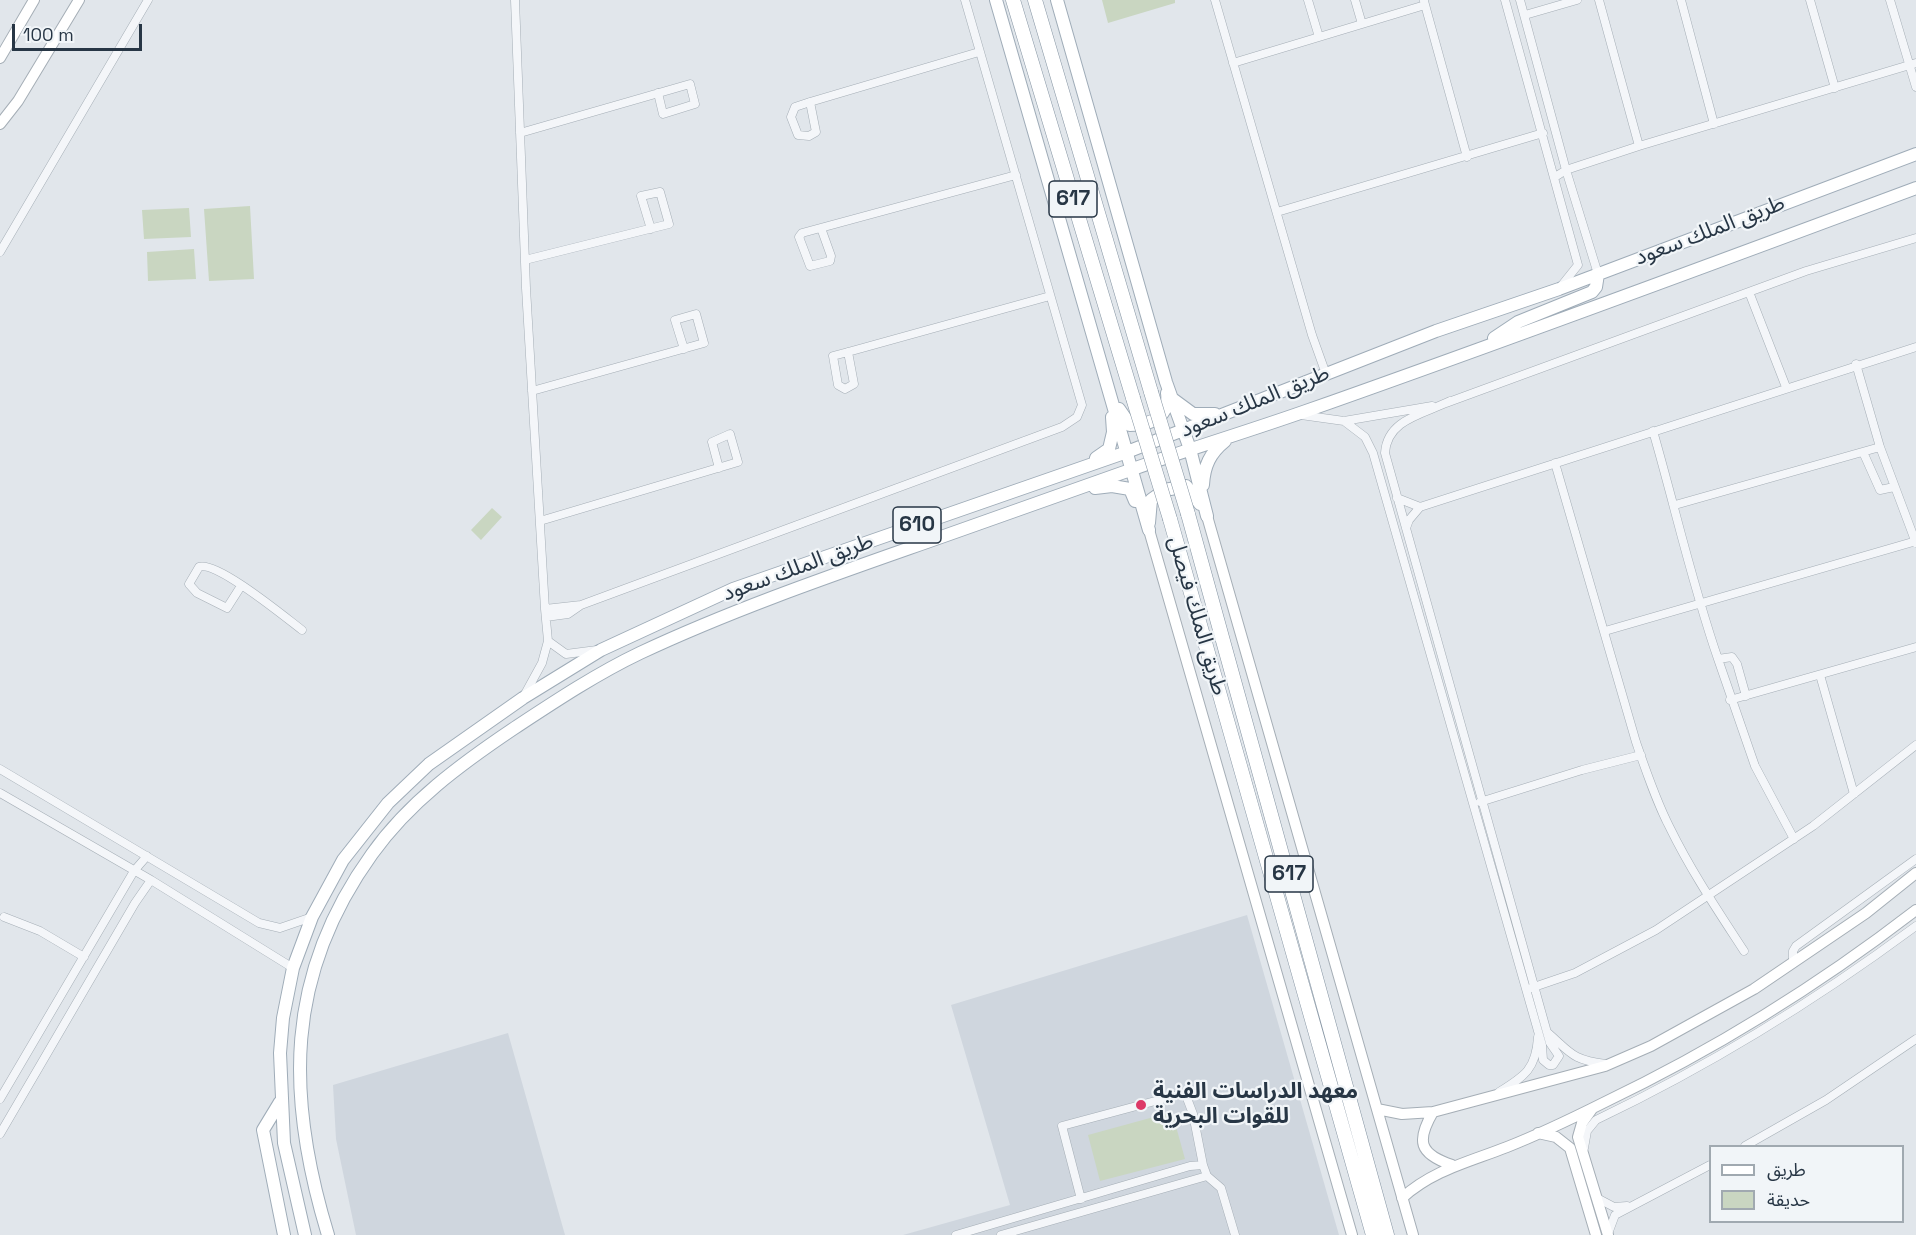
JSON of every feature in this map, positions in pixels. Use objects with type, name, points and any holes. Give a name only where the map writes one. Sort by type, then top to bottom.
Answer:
[{"type":"highway","name":"طريق الملك فيصل","points":[[1013,0],[1170,519],[1373,1235]]},
{"type":"highway","name":"طريق الملك فيصل","points":[[1035,0],[1188,514],[1388,1235]]},
{"type":"main road","points":[[0,58],[34,0]]},
{"type":"main road","points":[[0,124],[18,100],[78,0]]},
{"type":"main road","points":[[996,0],[1352,1235]]},
{"type":"main road","points":[[1057,0],[1166,382],[1185,431],[1207,516],[1413,1235]]},
{"type":"main road","name":"طريق الملك سعود","points":[[305,1235],[284,1143],[280,1102],[282,1018],[293,968],[312,917],[344,860],[388,803],[429,765],[523,698],[601,650],[733,590],[1185,431],[1326,374],[1916,154]]},
{"type":"main road","name":"طريق الملك سعود","points":[[328,1235],[307,1158],[299,1094],[300,1039],[314,969],[329,929],[371,855],[432,788],[477,753],[548,706],[635,655],[734,612],[1131,469],[1297,414],[1916,188]]},
{"type":"main road","points":[[1452,358],[1502,334],[1518,322],[1583,297],[1596,287],[1598,274]]},
{"type":"main road","points":[[1110,392],[1125,420],[1131,425],[1137,425],[1162,416],[1169,405],[1166,382]]},
{"type":"main road","points":[[1064,474],[1103,455],[1109,449],[1113,432],[1110,392]]},
{"type":"main road","points":[[1173,400],[1193,414],[1231,413]]},
{"type":"main road","points":[[1207,516],[1204,469],[1213,450],[1235,434]]},
{"type":"main road","points":[[1067,493],[1112,486],[1130,489],[1149,531]]},
{"type":"main road","points":[[1149,531],[1151,500],[1157,494],[1173,488],[1186,486],[1192,491],[1207,516]]},
{"type":"main road","points":[[1377,1109],[1402,1114],[1433,1112],[1608,1065],[1651,1046],[1754,989],[1866,913],[1916,873]]},
{"type":"main road","points":[[1402,1198],[1419,1183],[1452,1165],[1538,1133],[1701,1053],[1785,1002],[1869,946],[1916,909]]},
{"type":"main road","points":[[280,1102],[263,1130],[284,1235]]},
{"type":"main road","points":[[1592,1108],[1582,1123],[1578,1137],[1608,1235]]},
{"type":"main road","points":[[1433,1112],[1422,1134],[1424,1148],[1430,1155],[1452,1165]]},
{"type":"main road","points":[[1538,1133],[1556,1137],[1570,1148],[1596,1235]]},
{"type":"street","points":[[0,252],[148,0]]},
{"type":"street","points":[[515,0],[525,260],[548,641],[542,663],[523,698]]},
{"type":"street","points":[[546,613],[581,605],[939,473],[1062,427],[1077,417],[1082,405],[965,0]]},
{"type":"street","points":[[1215,0],[1312,335],[1326,374]]},
{"type":"street","points":[[1308,0],[1319,37]]},
{"type":"street","points":[[1355,0],[1362,24]]},
{"type":"street","points":[[1505,0],[1578,265],[1559,289]]},
{"type":"street","points":[[1521,0],[1566,170],[1598,274]]},
{"type":"street","points":[[1525,15],[1577,0]]},
{"type":"street","points":[[1599,0],[1639,146]]},
{"type":"street","points":[[1681,0],[1714,124]]},
{"type":"street","points":[[1810,0],[1835,88]]},
{"type":"street","points":[[1890,0],[1913,64],[1916,87]]},
{"type":"street","points":[[1233,63],[1362,24],[1424,2],[1467,157]]},
{"type":"street","points":[[810,102],[816,132],[809,136],[798,135],[791,117],[795,107],[810,102],[979,52]]},
{"type":"street","points":[[1555,177],[1566,170],[1639,146],[1913,64]]},
{"type":"street","points":[[520,133],[658,93],[690,84],[695,104],[663,114],[658,93]]},
{"type":"street","points":[[1277,212],[1543,133]]},
{"type":"street","points":[[821,228],[831,256],[830,261],[815,267],[810,266],[799,237],[802,233],[1016,175]]},
{"type":"street","points":[[525,260],[651,229],[669,224],[660,192],[641,196],[651,229]]},
{"type":"street","points":[[1344,421],[1365,437],[1373,453],[1538,1036],[1544,1050],[1543,1060],[1553,1065],[1559,1056],[1550,1042],[1385,453],[1390,433],[1405,421],[1450,401],[1749,292],[1916,238]]},
{"type":"street","points":[[1749,292],[1786,387]]},
{"type":"street","points":[[848,352],[854,384],[845,389],[838,385],[833,356],[1050,297]]},
{"type":"street","points":[[532,391],[704,344],[696,314],[675,320],[684,349]]},
{"type":"street","points":[[1406,530],[1409,520],[1420,507],[1856,364],[1916,347]]},
{"type":"street","points":[[1605,631],[1916,542],[1880,447],[1856,364]]},
{"type":"street","points":[[1297,414],[1344,421],[1399,414],[1450,401]]},
{"type":"street","points":[[1653,431],[1675,505],[1699,603],[1730,700],[1755,766],[1794,839]]},
{"type":"street","points":[[540,521],[719,468],[738,462],[730,434],[712,442],[719,468]]},
{"type":"street","points":[[1675,505],[1880,447]]},
{"type":"street","points":[[1863,452],[1880,490],[1894,487]]},
{"type":"street","points":[[1555,463],[1641,755],[1670,828],[1709,897],[1744,951]]},
{"type":"street","points":[[1397,498],[1420,507]]},
{"type":"street","points":[[241,586],[227,608],[197,593],[189,584],[202,565],[241,586],[263,599],[302,630]]},
{"type":"street","points":[[548,641],[566,654],[601,650]]},
{"type":"street","points":[[1730,700],[1916,647]]},
{"type":"street","points":[[1718,659],[1732,657],[1737,664],[1746,696]]},
{"type":"street","points":[[1820,675],[1854,794]]},
{"type":"street","points":[[1525,990],[1575,973],[1656,930],[1709,897],[1794,839],[1916,745]]},
{"type":"street","points":[[1473,805],[1582,770],[1641,755]]},
{"type":"street","points":[[0,769],[260,923],[280,928],[312,917]]},
{"type":"street","points":[[0,793],[151,880],[293,968]]},
{"type":"street","points":[[0,1099],[134,872],[147,856]]},
{"type":"street","points":[[1792,963],[1796,946],[1916,859]]},
{"type":"street","points":[[0,1134],[135,903],[151,880]]},
{"type":"street","points":[[1,918],[40,931],[84,957]]},
{"type":"street","points":[[1585,1155],[1584,1141],[1590,1125],[1596,1120],[1740,1044],[1840,981],[1916,926]]},
{"type":"street","points":[[1549,1032],[1560,1046],[1575,1057],[1608,1065]]},
{"type":"street","points":[[1538,1036],[1549,1032]]},
{"type":"street","points":[[1490,1097],[1519,1080],[1529,1070],[1537,1052],[1538,1036]]},
{"type":"street","points":[[1747,1145],[1826,1100],[1916,1039]]},
{"type":"street","points":[[1081,1199],[1062,1126],[1185,1093],[1193,1114],[1203,1166],[1207,1176],[1221,1188],[1235,1235]]},
{"type":"street","points":[[956,1235],[1190,1166],[1203,1166]]},
{"type":"street","points":[[1608,1235],[1609,1224],[1615,1215],[1709,1166]]},
{"type":"street","points":[[1001,1235],[1207,1176]]},
{"type":"street","points":[[1597,1198],[1614,1207],[1629,1206]]},
{"type":"shaded area","name":"معهد الدراسات الفنية للقوات البحرية","points":[[1247,915],[1339,1235],[903,1235],[1010,1205],[951,1005]]},
{"type":"shaded area","points":[[508,1033],[565,1235],[356,1235],[336,1139],[333,1085]]},
{"type":"green space","points":[[1102,0],[1175,0],[1175,3],[1108,23]]},
{"type":"green space","points":[[250,206],[254,279],[209,281],[204,209]]},
{"type":"green space","points":[[189,208],[191,237],[144,239],[142,210]]},
{"type":"green space","points":[[194,249],[196,279],[148,281],[147,252]]},
{"type":"green space","points":[[492,508],[502,517],[481,540],[471,530]]},
{"type":"green space","points":[[1172,1112],[1185,1159],[1100,1181],[1088,1135]]},
{"type":"place","name":"معهد الدراسات الفنية للقوات البحرية","points":[[1141,1105]]}]
